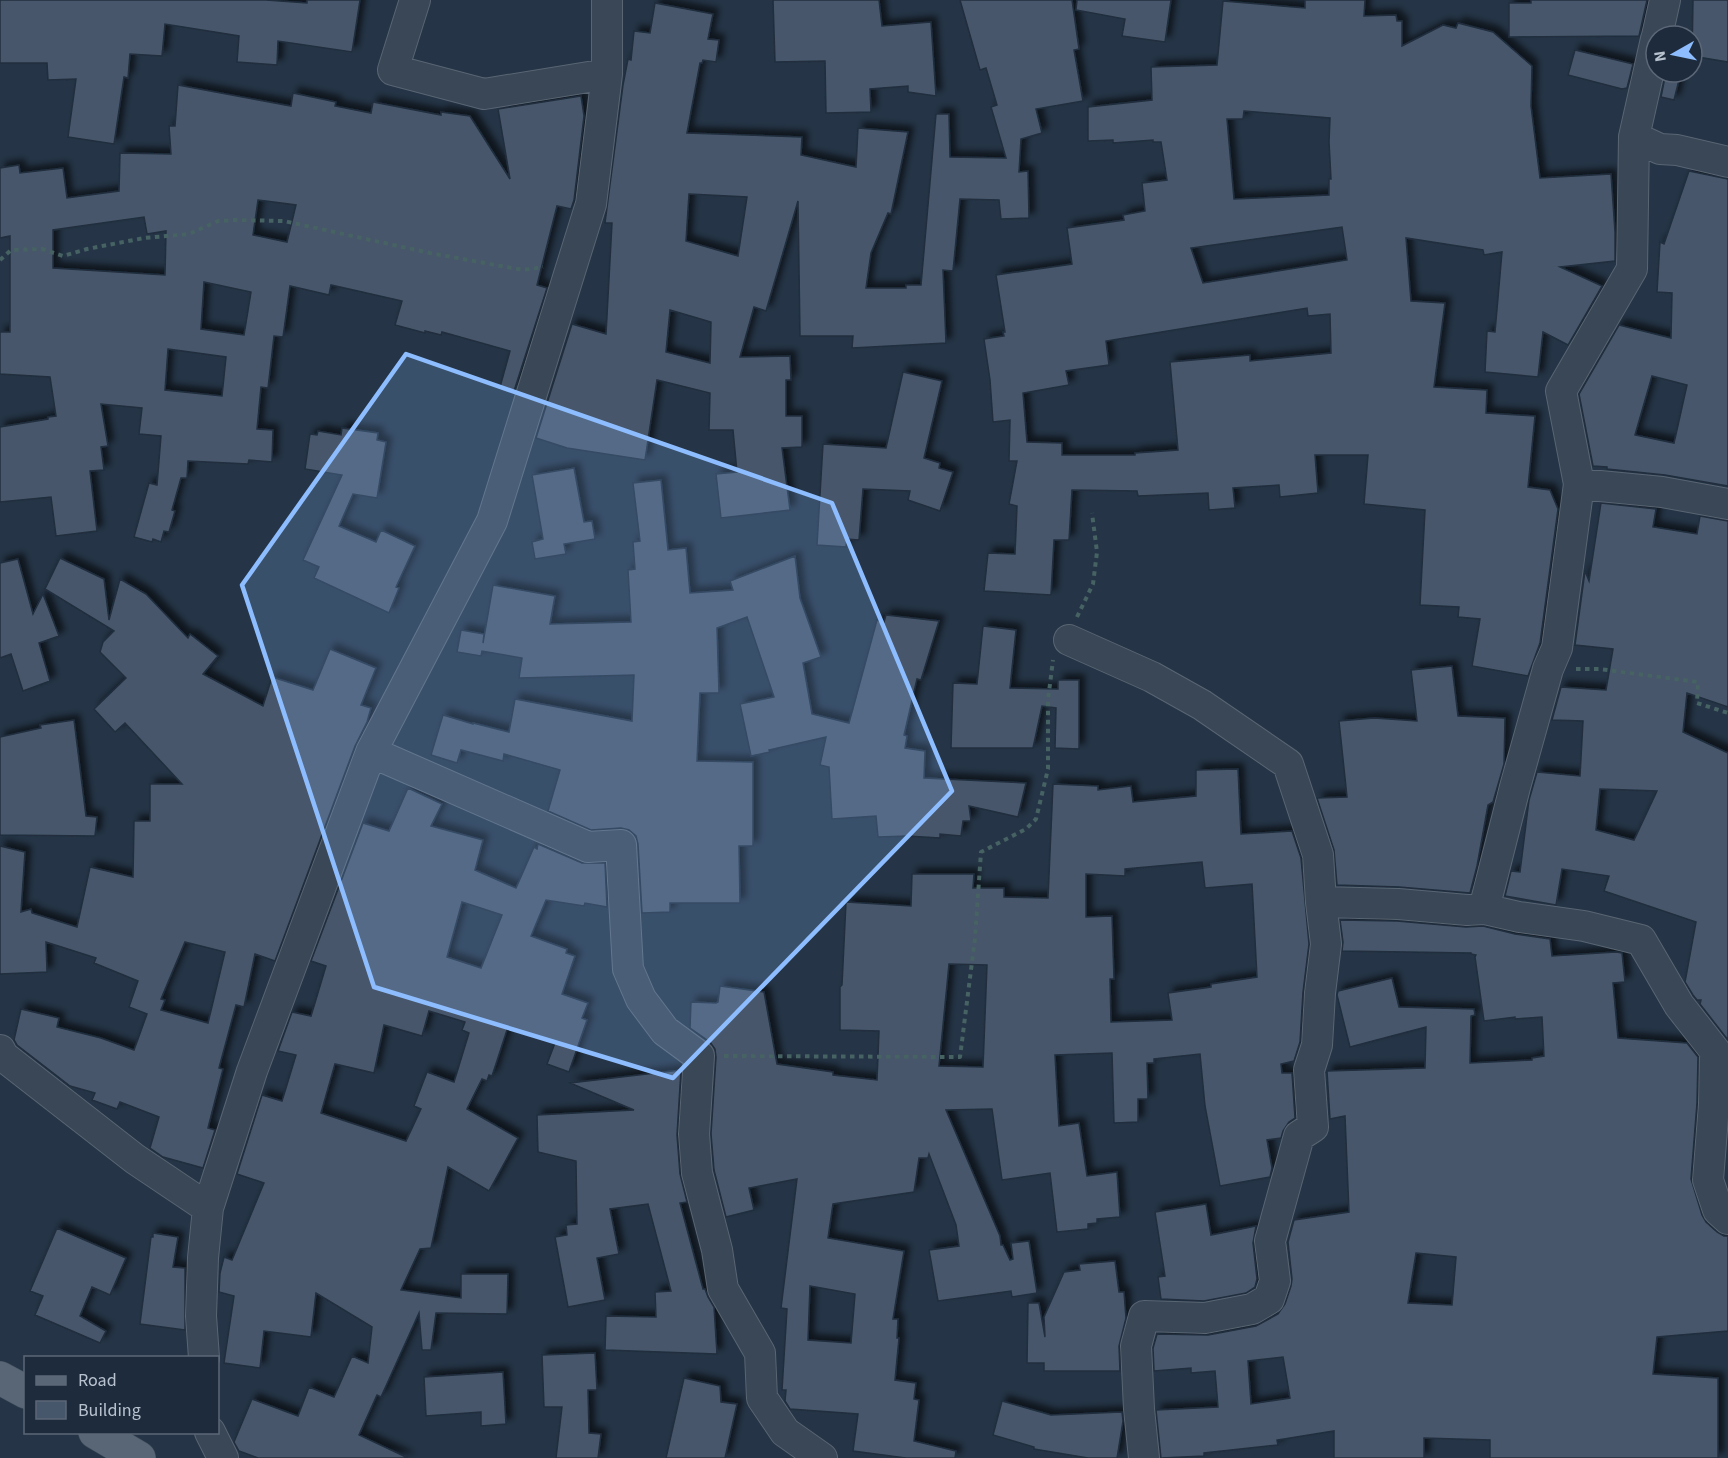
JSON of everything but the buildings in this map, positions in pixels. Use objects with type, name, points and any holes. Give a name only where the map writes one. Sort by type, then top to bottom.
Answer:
[{"type":"main road","points":[[0,1378],[24,1391]]},
{"type":"main road","points":[[98,1434],[139,1458]]},
{"type":"street","points":[[415,0],[393,70],[484,94],[607,74]]},
{"type":"street","points":[[204,1356],[201,1316],[202,1258],[208,1208],[252,1071],[371,752],[492,521],[591,204],[607,74],[608,0]]},
{"type":"street","points":[[1659,24],[1665,0]]},
{"type":"street","points":[[1484,909],[1548,669],[1557,648],[1579,484],[1561,391],[1632,269],[1634,137],[1646,84]]},
{"type":"street","points":[[1634,137],[1660,149],[1677,150],[1728,162]]},
{"type":"street","points":[[1579,484],[1662,492],[1728,504]]},
{"type":"street","points":[[1070,640],[1152,677],[1202,705],[1287,764],[1318,855],[1326,944],[1317,1045],[1309,1070],[1313,1127],[1299,1136],[1270,1241],[1275,1281],[1269,1299],[1252,1309],[1205,1318],[1144,1316],[1136,1346],[1144,1458]]},
{"type":"street","points":[[371,752],[588,847],[621,845],[628,969],[641,999],[665,1031],[699,1056],[694,1134],[697,1173],[717,1250],[723,1289],[760,1353],[762,1398],[785,1432],[822,1458]]},
{"type":"street","points":[[1321,902],[1484,909],[1519,917],[1584,926],[1641,940],[1678,1005],[1715,1051],[1714,1104],[1708,1180],[1718,1210],[1728,1219]]},
{"type":"street","points":[[0,1050],[3,1056],[135,1160],[208,1208]]},
{"type":"street","points":[[211,1434],[223,1458]]},
{"type":"path","points":[[0,260],[11,250],[42,249],[63,256],[144,238],[189,234],[218,221],[235,220],[284,221],[430,253],[523,270],[573,261]]},
{"type":"path","points":[[699,1056],[960,1057],[975,938],[981,852],[1026,829],[1036,819],[1048,769],[1048,700],[1053,660],[1070,640],[1078,611],[1093,584],[1097,552],[1092,513]]},
{"type":"path","points":[[1548,669],[1599,669],[1698,682],[1697,703],[1728,713]]},
{"type":"highlighted area","points":[[406,354],[832,503],[952,791],[673,1078],[374,987],[242,585]]}]
